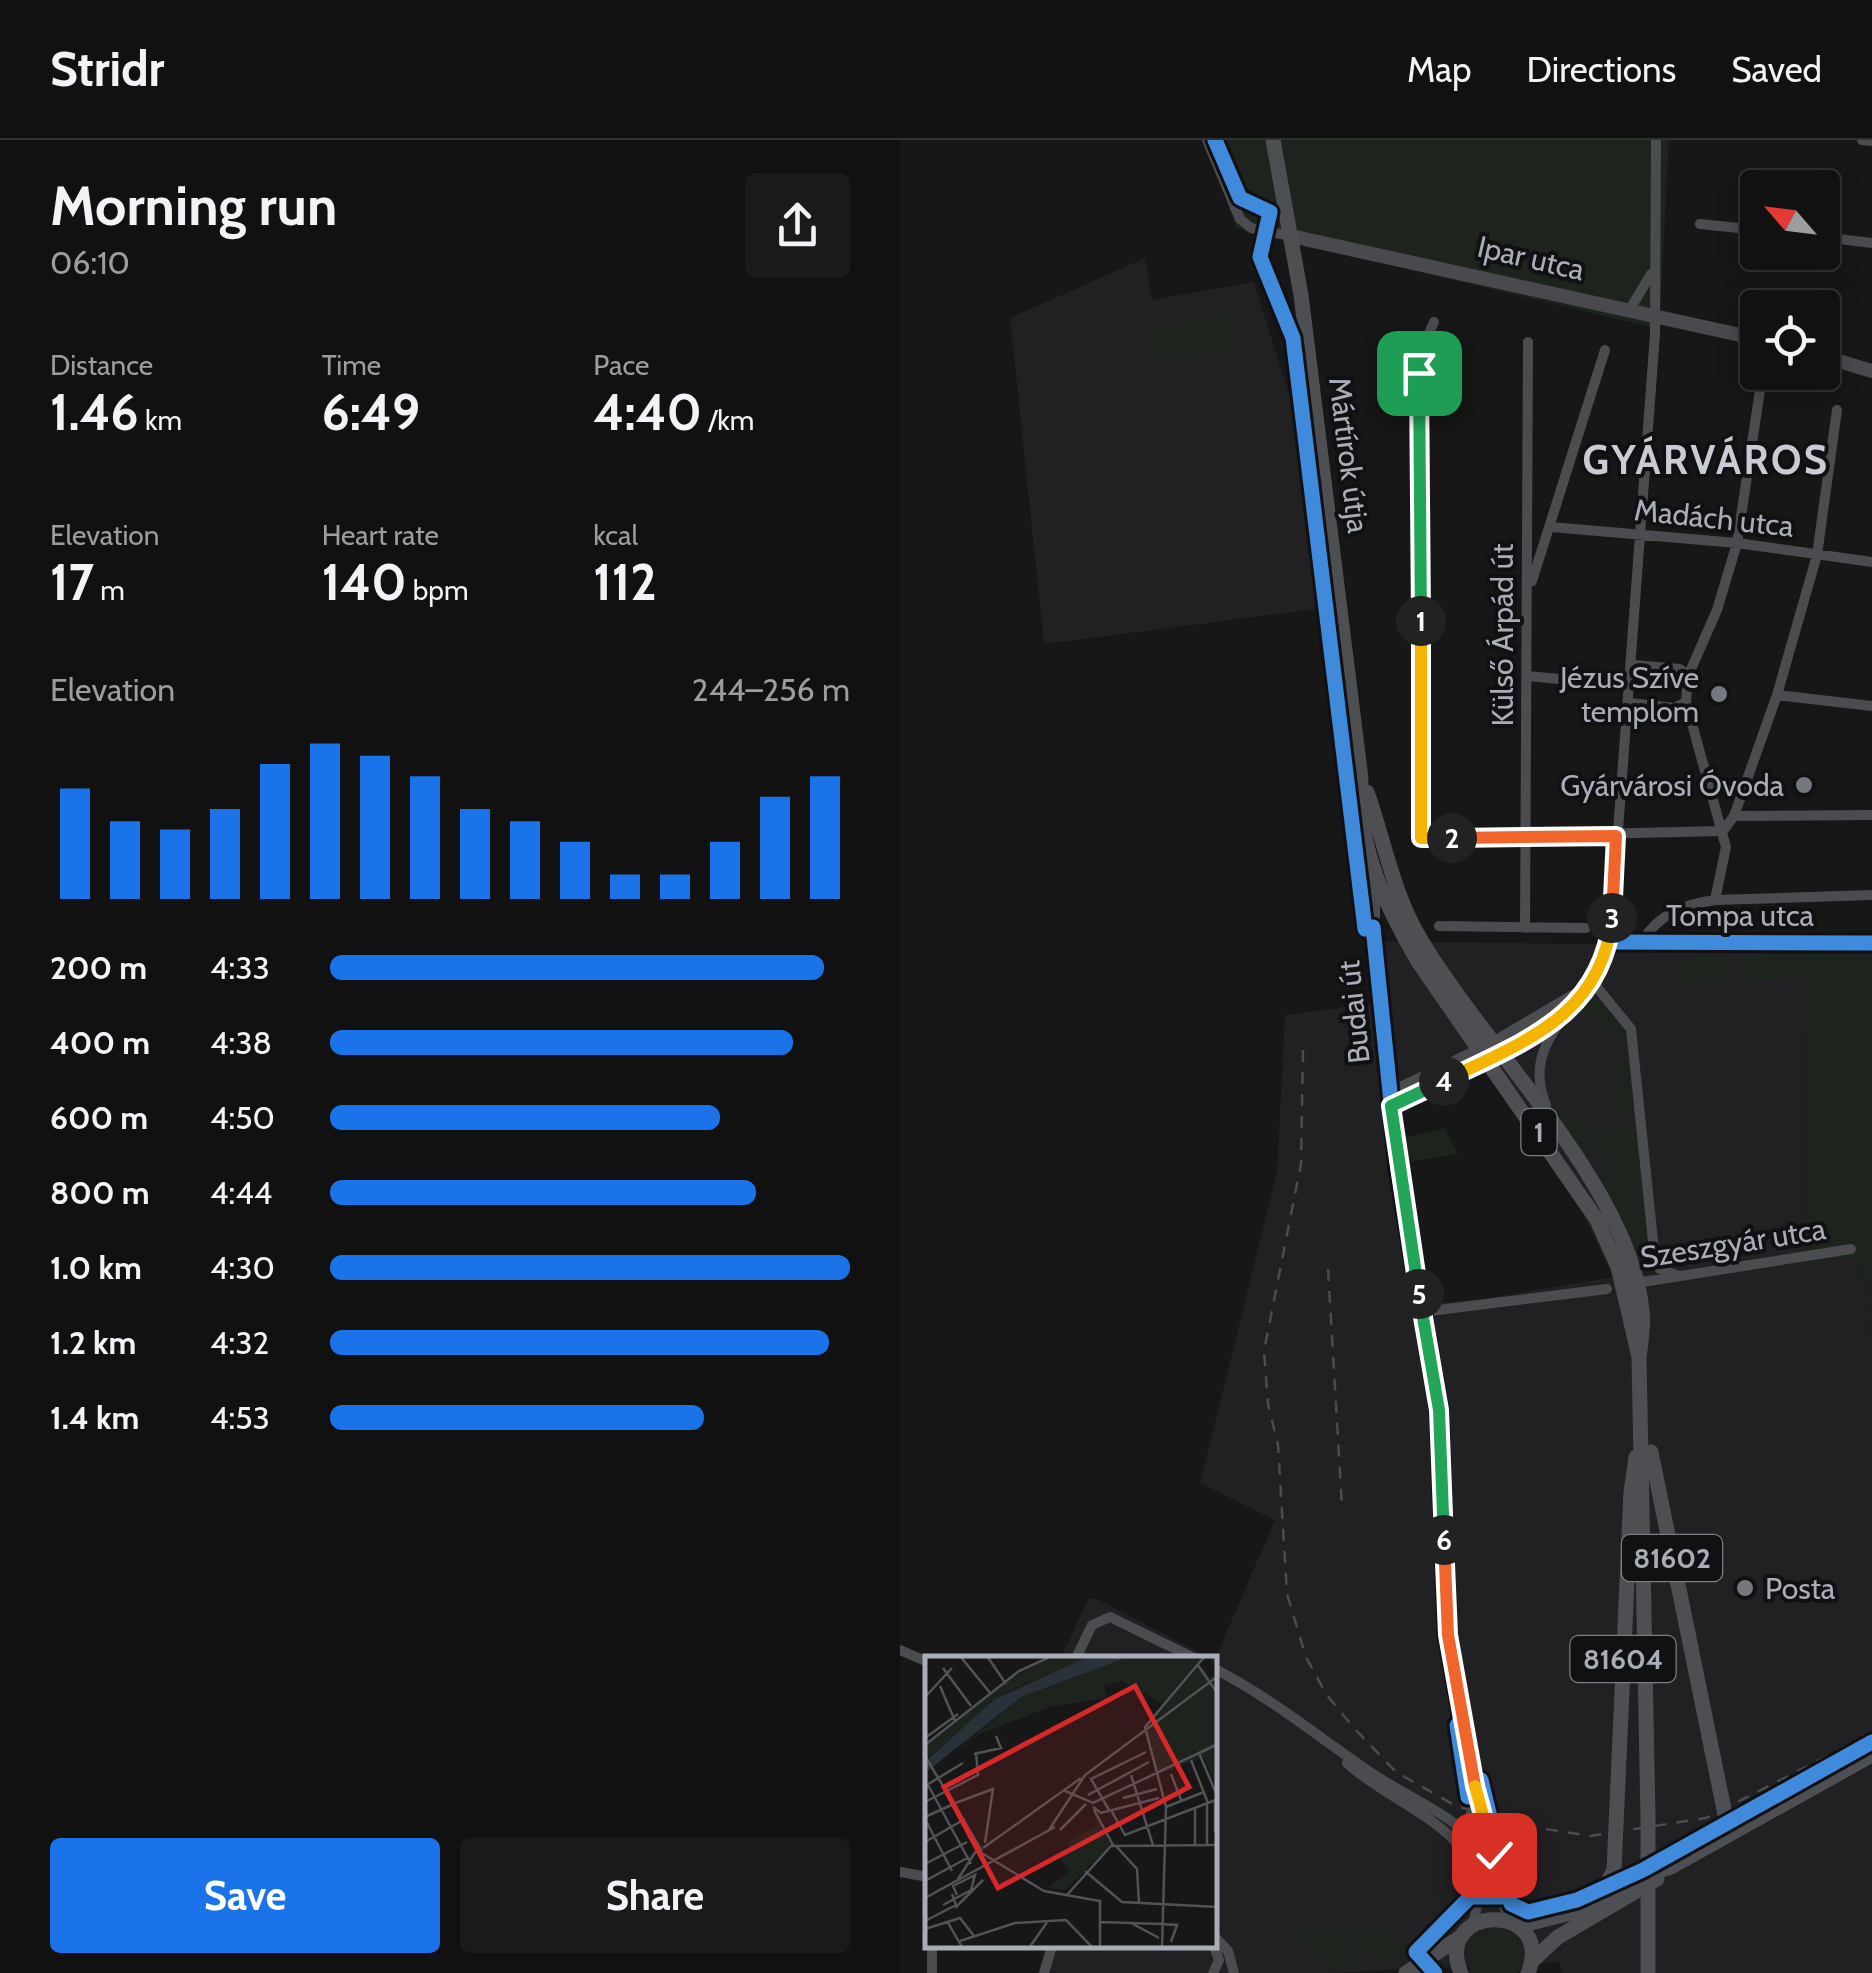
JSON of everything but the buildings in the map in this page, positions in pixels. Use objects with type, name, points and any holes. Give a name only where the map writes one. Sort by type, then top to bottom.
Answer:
[{"type":"main road","name":"Mártírok útja","points":[[1273,140],[1291,236],[1361,778],[1365,837],[1376,876],[1418,963],[1488,1051]]},
{"type":"main road","name":"Mártírok útja","points":[[1361,778],[1406,913],[1488,1051]]},
{"type":"main road","name":"1","points":[[1488,1051],[1604,1198],[1640,1357],[1644,1414],[1648,1973]]},
{"type":"main road","name":"1","points":[[1488,1051],[1589,1206],[1622,1286]]},
{"type":"main road","name":"81602","points":[[1644,1414],[1729,1834]]},
{"type":"main road","name":"81604","points":[[1598,1900],[1614,1870],[1630,1492],[1644,1414]]},
{"type":"main road","points":[[1531,1969],[1558,1937],[1645,1889],[1671,1867],[1872,1755]]},
{"type":"main road","points":[[1406,1973],[1490,1918],[1513,1924],[1567,1915],[1642,1876],[1671,1867]]},
{"type":"main road","points":[[1513,1924],[1531,1946],[1531,1969]]},
{"type":"main road","points":[[1461,1973],[1456,1956],[1467,1931]]},
{"type":"street","points":[[1207,140],[1240,219],[1252,228],[1291,236]]},
{"type":"street","points":[[1558,1136],[1537,1078],[1542,1048],[1588,983],[1607,942],[1634,665],[1642,536],[1654,316],[1656,140]]},
{"type":"street","points":[[1862,140],[1872,141]]},
{"type":"street","points":[[1700,224],[1740,228]]},
{"type":"street","name":"Ipar utca","points":[[1291,236],[1740,335]]},
{"type":"street","points":[[1840,240],[1872,243]]},
{"type":"street","points":[[1630,309],[1653,269]]},
{"type":"street","points":[[1434,322],[1423,348],[1419,373],[1421,838],[1723,831],[1734,816],[1776,695],[1816,555],[1837,410]]},
{"type":"street","name":"Külső Árpád út","points":[[1525,928],[1528,342]]},
{"type":"street","points":[[1528,592],[1605,350]]},
{"type":"street","points":[[1840,361],[1872,371]]},
{"type":"street","points":[[1715,900],[1726,847],[1686,702],[1688,676],[1716,610],[1737,544],[1760,390]]},
{"type":"street","name":"Madách utca","points":[[1551,527],[1737,544],[1872,562]]},
{"type":"street","points":[[1634,665],[1680,669],[1688,676]]},
{"type":"street","points":[[1528,676],[1632,686]]},
{"type":"street","points":[[1776,695],[1872,706]]},
{"type":"street","points":[[1630,703],[1675,708],[1686,702]]},
{"type":"street","points":[[1734,816],[1872,815]]},
{"type":"street","name":"Budai út","points":[[1376,876],[1373,927],[1391,1106],[1439,1410],[1448,1635],[1477,1795],[1513,1924]]},
{"type":"street","points":[[1642,942],[1668,915],[1689,904],[1872,895]]},
{"type":"street","points":[[1439,926],[1586,928]]},
{"type":"street","name":"Tompa utca","points":[[1607,942],[1872,943]]},
{"type":"street","points":[[1391,1106],[1488,1051],[1588,983]]},
{"type":"street","points":[[1588,983],[1631,1029],[1654,1254],[1660,1268],[1679,1276]]},
{"type":"street","points":[[1390,1092],[1559,1022]]},
{"type":"street","name":"Szeszgyár utca","points":[[1422,1312],[1622,1286],[1851,1249]]},
{"type":"street","points":[[1077,1656],[1092,1625],[1110,1617],[1190,1656]]},
{"type":"street","points":[[900,1650],[925,1661]]},
{"type":"street","points":[[1218,1671],[1266,1696],[1321,1738],[1364,1778],[1446,1824],[1467,1852]]},
{"type":"street","points":[[1467,1931],[1480,1890],[1467,1852],[1466,1830],[1477,1795]]},
{"type":"street","points":[[1446,1824],[1468,1814]]},
{"type":"street","points":[[1466,1830],[1474,1828],[1484,1816]]},
{"type":"street","name":"Budai út","points":[[1446,1824],[1466,1830],[1496,1868]]},
{"type":"street","points":[[900,1872],[925,1876]]},
{"type":"street","points":[[1218,1940],[1226,1947],[1234,1973]]},
{"type":"street","points":[[1044,1973],[1051,1948]]},
{"type":"street","points":[[1213,1973],[1219,1960],[1215,1948]]},
{"type":"shaded area","points":[[1206,140],[1669,140],[1659,329],[1236,228]]},
{"type":"shaded area","points":[[1145,258],[1152,300],[1254,282],[1302,437],[1316,609],[1044,644],[1010,318]]},
{"type":"shaded area","points":[[1230,315],[1236,348],[1154,361],[1149,328]]},
{"type":"shaded area","points":[[1370,941],[1803,947],[1804,1263],[1861,1259],[1872,1336],[1872,1973],[1562,1973],[1559,1962],[1329,1973],[1051,1973],[1046,1948],[1218,1948],[1216,1656],[1275,1520],[1200,1483],[1277,1172],[1285,1015],[1377,1003]],"holes":[[[1480,1066],[1572,1190],[1613,1277],[1476,1300],[1417,1304],[1389,1109]]]},
{"type":"shaded area","points":[[1803,947],[1872,949],[1872,1336],[1861,1259],[1804,1264],[1803,977],[1738,981],[1735,956],[1802,953]]},
{"type":"shaded area","points":[[1726,954],[1728,980],[1679,986],[1677,959]]},
{"type":"shaded area","points":[[1595,998],[1616,1017],[1626,1042],[1618,1044],[1619,1036],[1601,1021],[1594,1024],[1580,1011],[1544,1057],[1546,1090],[1552,1105],[1592,1130],[1591,1164],[1551,1109],[1543,1093],[1539,1062],[1554,1035],[1587,1000]]},
{"type":"shaded area","points":[[1623,1056],[1627,1059],[1630,1111],[1620,1116],[1611,1108],[1610,1087],[1612,1073]]},
{"type":"shaded area","points":[[1610,1126],[1630,1128],[1637,1135],[1649,1233],[1643,1245],[1650,1250],[1653,1265],[1645,1272],[1605,1185],[1601,1134]]},
{"type":"shaded area","points":[[1445,1128],[1458,1154],[1407,1162],[1404,1138]]},
{"type":"shaded area","points":[[1095,1598],[1206,1656],[1062,1656],[1088,1599]]},
{"type":"shaded area","points":[[1298,1929],[1335,1929],[1365,1965],[1328,1968]]},
{"type":"shaded area","points":[[1348,1929],[1390,1931],[1404,1946],[1406,1955],[1376,1964],[1346,1933]]},
{"type":"shaded area","points":[[1494,1929],[1516,1935],[1524,1964],[1517,1973],[1470,1973],[1466,1953],[1476,1934]]},
{"type":"railway","points":[[1303,1050],[1301,1164],[1264,1351],[1268,1404],[1278,1445],[1287,1594],[1306,1657],[1326,1694],[1354,1728],[1396,1772],[1456,1806],[1521,1825],[1590,1836],[1706,1818],[1872,1733]]},
{"type":"railway","points":[[1328,1269],[1342,1507]]},
{"type":"cycle path","points":[[1215,140],[1240,198],[1270,212],[1260,257],[1293,338],[1365,929],[1373,927],[1398,1170],[1439,1410],[1447,1635],[1462,1719],[1457,1725],[1468,1797],[1484,1793]]},
{"type":"cycle path","points":[[1607,942],[1872,943]]},
{"type":"cycle path","points":[[1481,1780],[1511,1904],[1528,1912],[1577,1900],[1643,1870],[1872,1742]]},
{"type":"cycle path","points":[[1435,1973],[1416,1952],[1470,1897],[1509,1897]]},
{"type":"place","name":"Jézus Szíve templom","points":[[1719,694]]},
{"type":"place","name":"Gyárvárosi Óvoda","points":[[1804,785]]},
{"type":"place","name":"Posta","points":[[1745,1588]]},
{"type":"district","name":"GYÁRVÁROS","points":[[1706,459]]},
{"type":"route","points":[[1419,373],[1421,838],[1616,836],[1607,942],[1602,959],[1574,1006],[1559,1022],[1391,1106],[1398,1170],[1439,1410],[1448,1635],[1477,1795],[1494,1855]]}]
